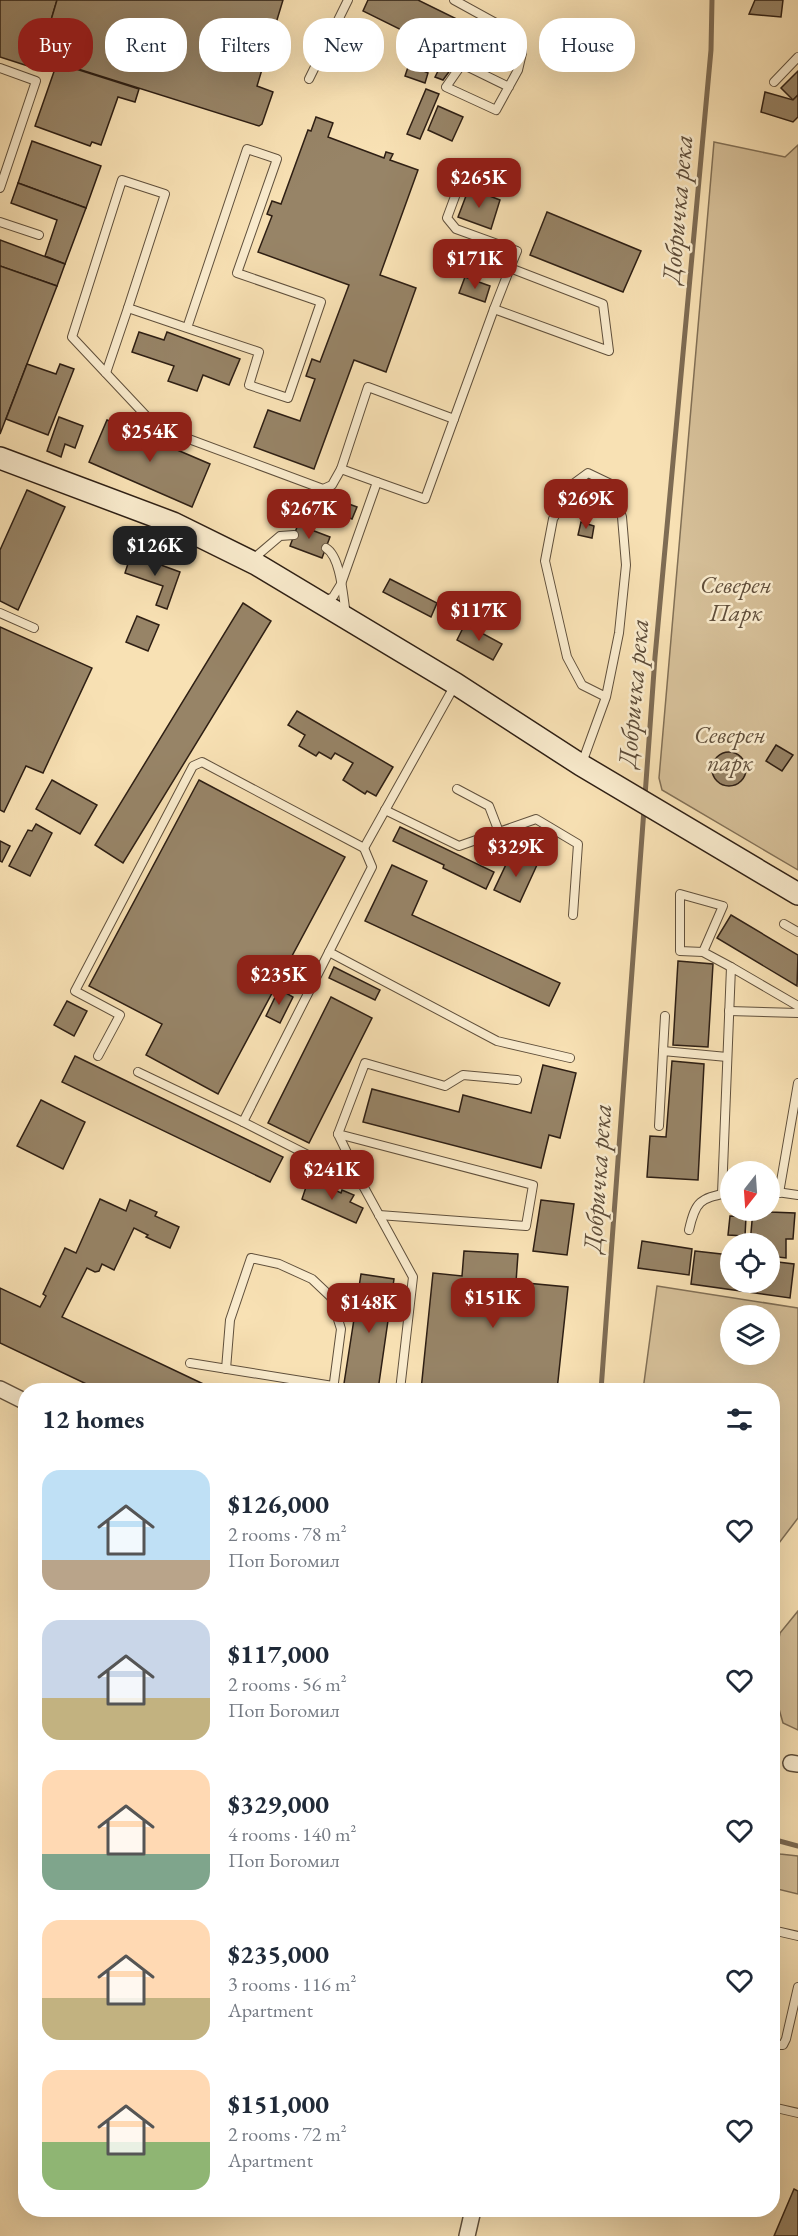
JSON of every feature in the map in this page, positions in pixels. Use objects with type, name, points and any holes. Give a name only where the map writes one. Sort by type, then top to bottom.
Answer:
[{"type":"street","points":[[0,458],[173,523],[250,561],[456,684],[581,765],[798,894]]},
{"type":"street","points":[[0,1389],[18,1398]]},
{"type":"street","points":[[467,2236],[471,2217]]},
{"type":"lane","points":[[309,79],[348,0]]},
{"type":"lane","points":[[454,0],[516,36],[522,53],[518,70],[509,87],[496,110],[446,87],[462,64],[509,87]]},
{"type":"lane","points":[[774,82],[798,57]]},
{"type":"lane","points":[[0,68],[36,81],[0,188]]},
{"type":"lane","points":[[128,308],[187,328],[259,352],[249,385],[288,398],[321,302],[237,273],[277,159],[247,149],[187,328]]},
{"type":"lane","points":[[106,373],[165,194],[122,180],[72,337],[148,419],[170,432],[323,489],[332,485],[341,470],[368,387],[454,419]]},
{"type":"lane","points":[[341,470],[425,499],[517,251],[456,229],[447,218],[457,191]]},
{"type":"lane","points":[[0,222],[39,236]]},
{"type":"lane","points":[[494,309],[609,351],[603,304],[510,268]]},
{"type":"lane","points":[[581,765],[606,697],[619,633],[626,565],[622,517],[611,484],[588,473],[573,484],[553,519],[545,561],[567,657],[582,685],[606,697]]},
{"type":"lane","points":[[321,603],[333,597],[341,584],[376,482]]},
{"type":"lane","points":[[250,561],[280,536],[294,535]]},
{"type":"lane","points":[[326,548],[332,552],[347,619]]},
{"type":"lane","points":[[0,613],[34,628]]},
{"type":"lane","points":[[364,848],[456,684]]},
{"type":"lane","points":[[98,1056],[120,1016],[75,991],[193,766],[202,762],[364,848],[372,867],[243,1122]]},
{"type":"lane","points":[[458,789],[489,806],[499,832]]},
{"type":"lane","points":[[385,810],[459,846],[536,819],[578,844],[573,915]]},
{"type":"lane","points":[[703,952],[723,906],[680,894],[680,951],[703,952],[798,1006]]},
{"type":"lane","points":[[784,924],[798,932]]},
{"type":"lane","points":[[329,952],[497,1041],[570,1058]]},
{"type":"lane","points":[[723,1161],[731,967]]},
{"type":"lane","points":[[729,1011],[798,1013]]},
{"type":"lane","points":[[659,1126],[665,1016]]},
{"type":"lane","points":[[663,1052],[727,1057]]},
{"type":"lane","points":[[401,1383],[413,1277],[361,1182],[338,1134],[365,1063],[445,1086],[463,1075],[517,1080]]},
{"type":"lane","points":[[138,1072],[361,1182]]},
{"type":"lane","points":[[780,1187],[798,1083]]},
{"type":"lane","points":[[338,1134],[533,1185],[526,1226],[379,1215]]},
{"type":"lane","points":[[780,1193],[798,1195]]},
{"type":"lane","points":[[689,1230],[694,1210],[707,1198],[720,1195]]},
{"type":"lane","points":[[226,1369],[230,1320],[251,1258],[279,1264],[312,1279],[331,1297],[341,1329],[334,1383]]},
{"type":"lane","points":[[190,1363],[305,1383]]},
{"type":"lane","points":[[780,1932],[798,1936]]},
{"type":"lane","points":[[780,2045],[783,2045],[786,2039],[798,1987]]},
{"type":"lane","points":[[780,2109],[798,2112]]},
{"type":"green space","name":"Северен Парк","points":[[714,142],[785,157],[798,145],[798,870],[662,790],[659,778]]},
{"type":"green space","points":[[657,1286],[779,1305],[720,1305],[720,1365],[780,1365],[780,1305],[798,1308],[798,1518],[780,1542],[780,1383],[644,1383]]},
{"type":"green space","points":[[798,1611],[798,1730],[783,1723],[780,1712],[780,1633]]},
{"type":"green space","points":[[780,1854],[798,1856],[798,1894],[780,1890]]},
{"type":"building","points":[[0,0],[57,0],[52,18],[18,18],[18,63],[0,57]]},
{"type":"building","points":[[57,0],[283,0],[278,18],[199,18],[199,72],[261,72],[257,86],[273,92],[262,124],[259,126],[88,72],[93,72],[93,18],[52,18]]},
{"type":"building","points":[[368,0],[418,0],[455,18],[396,18],[396,27],[384,21],[384,18],[377,18],[363,11]]},
{"type":"building","points":[[755,0],[783,0],[781,17],[749,14]]},
{"type":"building","points":[[798,71],[798,95],[793,100],[781,88]]},
{"type":"building","points":[[54,72],[85,72],[139,89],[135,102],[118,97],[101,145],[92,142],[90,146],[35,126]]},
{"type":"building","points":[[406,72],[428,73],[425,83],[405,76]]},
{"type":"building","points":[[438,72],[449,72],[443,80],[435,77]]},
{"type":"building","points":[[426,89],[439,94],[420,139],[407,134]]},
{"type":"building","points":[[765,92],[793,100],[798,95],[798,117],[793,122],[761,112]]},
{"type":"building","points":[[438,106],[463,117],[452,141],[428,130]]},
{"type":"building","points":[[316,117],[333,123],[328,137],[384,158],[386,152],[393,154],[390,160],[418,170],[380,275],[416,288],[386,372],[354,360],[314,469],[254,447],[268,410],[300,421],[315,379],[306,376],[312,359],[320,362],[349,285],[258,252],[272,216],[267,214],[272,201],[281,204],[308,130],[311,131]]},
{"type":"building","points":[[32,141],[101,166],[86,208],[18,183]]},
{"type":"building","points":[[18,183],[86,208],[65,264],[45,256],[57,220],[11,203]]},
{"type":"building","points":[[469,188],[500,200],[491,229],[458,217]]},
{"type":"building","points":[[547,212],[641,251],[623,292],[530,255]]},
{"type":"building","points":[[0,240],[65,264],[57,286],[0,266]]},
{"type":"building","points":[[0,266],[57,286],[0,434]]},
{"type":"building","points":[[465,277],[490,286],[485,302],[459,293]]},
{"type":"building","points":[[139,332],[164,340],[167,332],[240,359],[229,385],[203,375],[197,391],[168,381],[174,366],[132,352]]},
{"type":"building","points":[[27,364],[56,374],[60,364],[74,369],[48,435],[6,419]]},
{"type":"building","points":[[59,417],[83,426],[75,448],[65,444],[61,457],[47,451]]},
{"type":"building","points":[[107,420],[210,464],[192,507],[89,462]]},
{"type":"building","points":[[27,490],[65,507],[18,610],[0,601],[0,550]]},
{"type":"building","points":[[338,500],[357,507],[352,519],[334,511]]},
{"type":"building","points":[[293,503],[316,512],[311,523],[288,514]]},
{"type":"building","points":[[300,519],[311,523],[309,529],[330,537],[322,558],[290,546]]},
{"type":"building","points":[[581,522],[594,526],[592,538],[578,535]]},
{"type":"building","points":[[131,554],[180,572],[167,609],[156,605],[163,586],[125,573]]},
{"type":"building","points":[[390,579],[437,603],[431,617],[383,592]]},
{"type":"building","points":[[243,603],[271,621],[123,863],[95,845]]},
{"type":"building","points":[[137,616],[159,625],[148,651],[126,642]]},
{"type":"building","points":[[465,624],[502,644],[493,660],[457,640]]},
{"type":"building","points":[[0,627],[92,668],[43,773],[26,766],[4,812],[0,810]]},
{"type":"building","points":[[297,711],[393,767],[376,796],[367,791],[365,794],[343,780],[353,763],[335,753],[331,759],[319,752],[316,756],[299,746],[305,735],[288,725]]},
{"type":"building","points":[[776,745],[793,755],[782,771],[766,761]]},
{"type":"building","points":[[729,752],[741,757],[746,769],[741,781],[729,786],[717,781],[712,769],[717,757]]},
{"type":"building","points":[[52,780],[97,805],[80,834],[36,809]]},
{"type":"building","points":[[199,780],[345,857],[218,1094],[146,1055],[162,1024],[89,986]]},
{"type":"building","points":[[36,824],[52,833],[30,876],[9,866],[28,830],[32,831]]},
{"type":"building","points":[[400,827],[494,872],[486,889],[443,868],[444,865],[393,841]]},
{"type":"building","points":[[0,841],[10,846],[2,862],[0,861]]},
{"type":"building","points":[[511,854],[537,865],[520,902],[494,890]]},
{"type":"building","points":[[392,865],[427,881],[412,915],[560,983],[549,1006],[365,921]]},
{"type":"building","points":[[731,915],[798,955],[797,986],[717,938]]},
{"type":"building","points":[[678,961],[713,964],[708,1047],[673,1045]]},
{"type":"building","points":[[334,967],[380,990],[375,1000],[329,978]]},
{"type":"building","points":[[279,989],[293,997],[280,1023],[266,1016]]},
{"type":"building","points":[[331,997],[372,1018],[309,1143],[268,1123]]},
{"type":"building","points":[[67,1001],[87,1011],[74,1036],[54,1025]]},
{"type":"building","points":[[75,1056],[283,1157],[270,1182],[62,1082]]},
{"type":"building","points":[[672,1061],[704,1064],[698,1180],[647,1177],[650,1136],[666,1137]]},
{"type":"building","points":[[543,1065],[576,1073],[560,1138],[549,1135],[541,1168],[363,1122],[372,1089],[459,1112],[463,1095],[531,1113]]},
{"type":"building","points":[[41,1100],[85,1122],[63,1169],[17,1146]]},
{"type":"building","points":[[309,1178],[341,1193],[342,1190],[354,1195],[350,1202],[363,1208],[356,1223],[302,1199]]},
{"type":"building","points":[[100,1199],[126,1211],[130,1200],[157,1212],[155,1216],[179,1227],[170,1248],[146,1237],[148,1235],[134,1228],[114,1270],[102,1264],[99,1271],[95,1272],[87,1268],[62,1317],[201,1383],[84,1383],[0,1343],[0,1288],[40,1307],[46,1296],[43,1294],[65,1248],[76,1253]]},
{"type":"building","points":[[541,1200],[574,1204],[567,1255],[533,1251]]},
{"type":"building","points":[[780,1212],[795,1213],[793,1239],[786,1239],[786,1258],[780,1257],[780,1233],[751,1233],[752,1221],[780,1221]]},
{"type":"building","points":[[729,1221],[746,1221],[745,1233],[728,1233]]},
{"type":"building","points":[[642,1241],[692,1249],[689,1275],[638,1268]]},
{"type":"building","points":[[464,1251],[518,1254],[516,1282],[568,1287],[558,1383],[422,1383],[433,1273],[462,1276]]},
{"type":"building","points":[[695,1251],[720,1254],[720,1288],[691,1284]]},
{"type":"building","points":[[780,1262],[794,1264],[790,1298],[755,1293],[780,1293]]},
{"type":"building","points":[[361,1274],[394,1279],[379,1383],[344,1383]]},
{"type":"building","points":[[794,2189],[798,2191],[798,2236],[774,2236]]},
{"type":"waterway","name":"Добричка река","points":[[645,796],[655,657],[711,50],[712,0]]},
{"type":"waterway","name":"Добричка река","points":[[602,1383],[644,809]]},
{"type":"waterway","name":"Добричка река","points":[[780,1841],[798,1846]]},
{"type":"park label","name":"Северен парк","points":[[730,749]]}]
